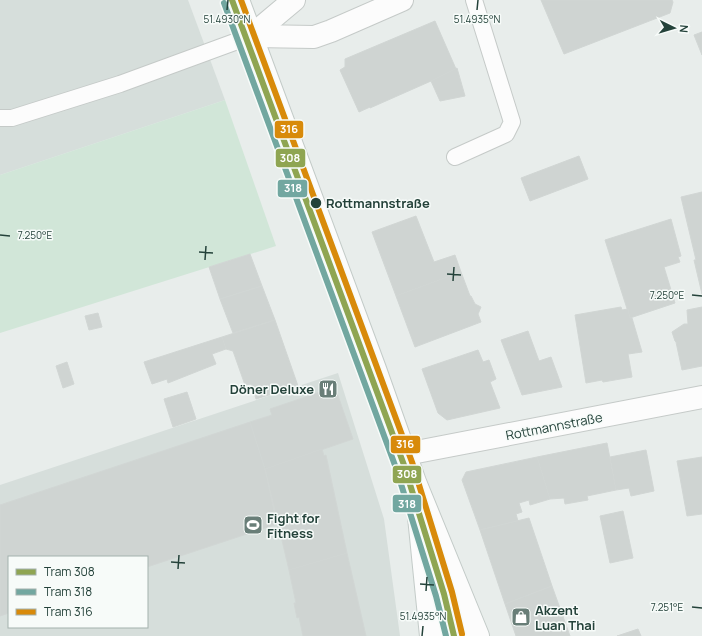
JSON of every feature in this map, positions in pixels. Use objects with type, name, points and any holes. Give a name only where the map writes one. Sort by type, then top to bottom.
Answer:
[{"type":"main road","points":[[238,0],[416,482],[478,636]]},
{"type":"main road","points":[[252,36],[294,0]]},
{"type":"main road","points":[[252,36],[314,37],[332,31],[402,0]]},
{"type":"main road","name":"Rottmannstraße","points":[[406,454],[702,397]]},
{"type":"main road","points":[[416,482],[431,636]]},
{"type":"lane","points":[[455,157],[506,134],[512,122],[474,0]]},
{"type":"lane","points":[[0,118],[12,118],[120,84],[252,36]]},
{"type":"shaded area","points":[[0,0],[188,0],[225,100],[0,175]]},
{"type":"shaded area","points":[[338,373],[384,519],[400,636],[0,636],[0,485]]},
{"type":"green space","points":[[225,100],[276,246],[0,333],[0,175]]},
{"type":"building","points":[[541,0],[672,0],[673,2],[670,13],[564,54]]},
{"type":"building","points":[[435,21],[456,69],[359,112],[340,70],[345,67],[345,59]]},
{"type":"building","points":[[702,32],[702,55],[694,35]]},
{"type":"building","points":[[457,68],[465,96],[440,101],[431,81]]},
{"type":"building","points":[[579,156],[588,179],[530,201],[521,178]]},
{"type":"building","points":[[702,192],[702,294],[694,260],[696,260],[681,197]]},
{"type":"building","points":[[416,216],[434,262],[455,255],[461,272],[396,296],[372,232]]},
{"type":"building","points":[[671,219],[681,256],[678,257],[680,262],[664,267],[675,303],[630,318],[605,240]]},
{"type":"building","points":[[250,254],[262,286],[220,299],[209,267]]},
{"type":"building","points":[[461,272],[470,296],[475,304],[481,307],[478,314],[481,322],[415,347],[396,296]]},
{"type":"building","points":[[262,286],[275,320],[233,333],[220,299]]},
{"type":"building","points":[[621,307],[622,310],[628,309],[642,352],[628,354],[632,377],[603,382],[602,380],[586,383],[575,315]]},
{"type":"building","points":[[702,307],[702,366],[682,370],[676,342],[672,332],[684,324],[688,324],[687,310]]},
{"type":"building","points":[[98,313],[102,327],[89,330],[85,316]]},
{"type":"building","points":[[275,320],[298,386],[256,399],[251,384],[245,385],[233,351],[226,349],[222,337]]},
{"type":"building","points":[[528,331],[539,361],[551,357],[562,387],[522,395],[501,340]]},
{"type":"building","points":[[222,337],[226,349],[212,354],[216,364],[168,383],[167,379],[152,384],[144,362]]},
{"type":"building","points":[[478,350],[483,362],[489,360],[496,379],[490,382],[500,408],[447,420],[438,413],[422,369]]},
{"type":"building","points":[[67,362],[74,384],[63,388],[56,366]]},
{"type":"building","points":[[335,387],[353,439],[265,469],[250,422],[272,415],[270,409]]},
{"type":"building","points":[[187,392],[196,419],[173,427],[164,399]]},
{"type":"building","points":[[250,422],[265,469],[277,524],[148,567],[148,556],[8,556],[8,613],[0,616],[0,505]]},
{"type":"building","points":[[607,443],[616,490],[587,496],[588,500],[565,504],[564,498],[550,499],[537,457]]},
{"type":"building","points":[[322,449],[324,456],[326,455],[347,553],[289,570],[265,469]]},
{"type":"building","points":[[646,450],[654,491],[631,496],[629,488],[616,490],[610,457]]},
{"type":"building","points":[[537,457],[550,499],[530,505],[529,500],[519,503],[522,512],[516,514],[518,521],[480,530],[462,480],[466,472]]},
{"type":"building","points":[[702,457],[702,514],[687,516],[677,461]]},
{"type":"building","points":[[623,511],[633,558],[610,563],[600,516]]},
{"type":"building","points":[[529,518],[552,586],[505,604],[480,530]]},
{"type":"building","points":[[347,553],[366,636],[303,636],[299,617],[297,618],[294,603],[296,603],[289,570]]},
{"type":"building","points":[[552,586],[570,636],[516,636],[505,604]]},
{"type":"building","points":[[638,629],[641,636],[617,636]]},
{"type":"tram line","name":"308","points":[[232,0],[404,465],[444,594],[454,636]]},
{"type":"tram line","name":"316","points":[[241,0],[412,462],[452,592],[462,634]]},
{"type":"tram line","name":"318","points":[[224,3],[396,468],[436,596],[446,636]]},
{"type":"place","name":"Rottmannstraße","points":[[316,203]]},
{"type":"place","name":"Döner Deluxe","points":[[328,389]]},
{"type":"place","name":"Fight for Fitness","points":[[253,525]]},
{"type":"place","name":"Akzent Luan Thai","points":[[521,617]]}]
